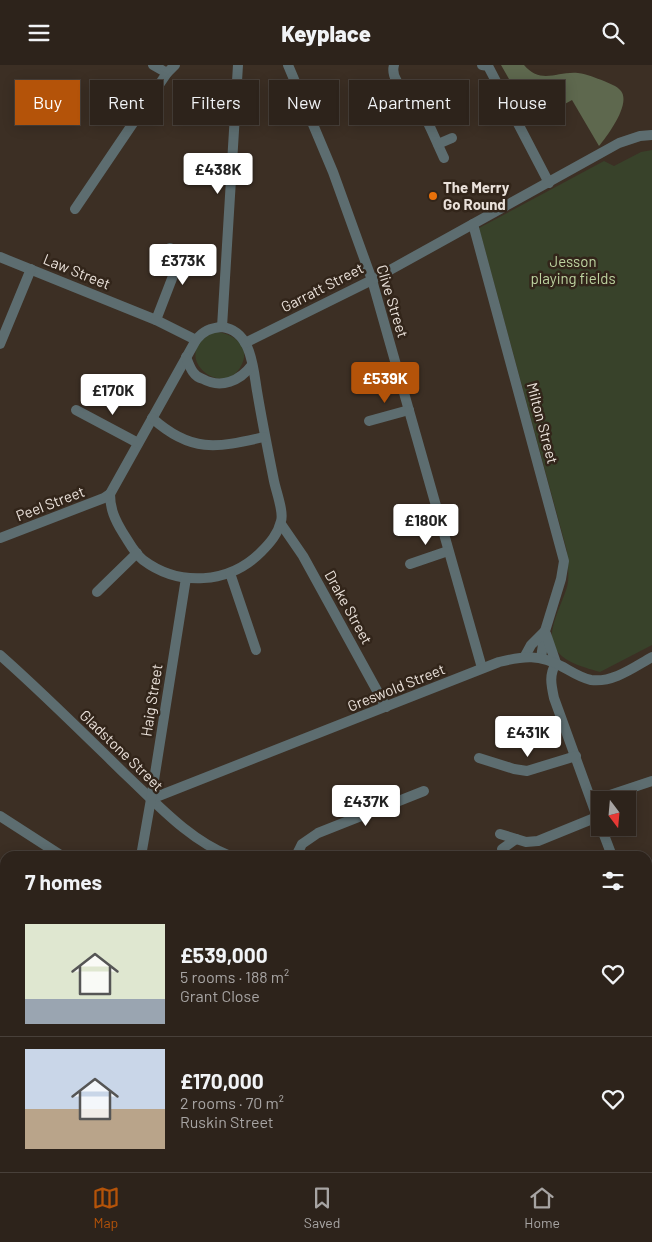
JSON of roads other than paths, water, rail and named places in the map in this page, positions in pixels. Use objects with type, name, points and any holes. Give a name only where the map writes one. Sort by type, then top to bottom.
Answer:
[{"type":"street","points":[[153,65],[167,73]]},
{"type":"street","points":[[75,209],[167,73],[175,65]]},
{"type":"street","points":[[222,327],[238,65]]},
{"type":"street","name":"Clive Street","points":[[288,65],[333,172],[372,280],[482,668]]},
{"type":"street","points":[[482,65],[488,66],[549,183]]},
{"type":"street","points":[[393,66],[400,87],[420,106],[444,158]]},
{"type":"street","name":"Garratt Street","points":[[245,343],[372,280],[619,143],[640,136],[652,135]]},
{"type":"street","points":[[438,144],[452,138]]},
{"type":"street","name":"Milton Street","points":[[473,224],[564,561],[561,579],[544,631],[541,658]]},
{"type":"street","points":[[156,319],[174,277],[170,248]]},
{"type":"street","name":"Law Street","points":[[0,257],[156,319],[196,340]]},
{"type":"street","points":[[0,344],[31,269]]},
{"type":"street","points":[[222,327],[234,330],[240,335],[250,355],[264,437],[282,519],[273,540],[251,562],[230,573],[200,579],[186,578],[162,571],[142,559],[116,521],[110,507],[110,494],[196,340],[202,333],[212,328],[222,327]]},
{"type":"street","points":[[186,357],[193,373],[212,383],[222,384],[234,381],[246,374],[252,365]]},
{"type":"street","points":[[76,410],[138,443]]},
{"type":"street","points":[[369,421],[409,410]]},
{"type":"street","points":[[152,418],[167,431],[184,440],[210,446],[264,437]]},
{"type":"street","name":"Peel Street","points":[[0,538],[110,494]]},
{"type":"street","name":"Drake Street","points":[[280,525],[303,556],[386,707]]},
{"type":"street","points":[[410,563],[448,551]]},
{"type":"street","points":[[97,592],[137,553]]},
{"type":"street","points":[[230,573],[256,650]]},
{"type":"street","name":"Haig Street","points":[[142,851],[186,578]]},
{"type":"street","points":[[544,631],[556,663],[552,672],[551,683],[554,698],[591,798]]},
{"type":"street","name":"Milton Street","points":[[525,656],[531,645],[544,631]]},
{"type":"street","name":"Gladstone Street","points":[[0,655],[151,799],[192,835],[220,851]]},
{"type":"street","name":"Greswold Street","points":[[151,799],[482,668],[525,656],[541,658],[556,663],[581,677],[592,680],[607,679],[622,674],[652,657]]},
{"type":"street","points":[[480,758],[514,769],[527,771],[576,756]]},
{"type":"street","points":[[622,791],[652,781]]},
{"type":"street","points":[[298,851],[302,844],[318,833],[424,791]]},
{"type":"street","points":[[0,815],[54,851]]},
{"type":"street","points":[[500,834],[526,842],[538,841],[591,825]]},
{"type":"street","points":[[604,836],[610,851]]},
{"type":"street","points":[[502,849],[516,839]]},
{"type":"place","name":"The Merry Go Round","points":[[433,196]]},
{"type":"park label","name":"Jesson playing fields","points":[[573,270]]}]
